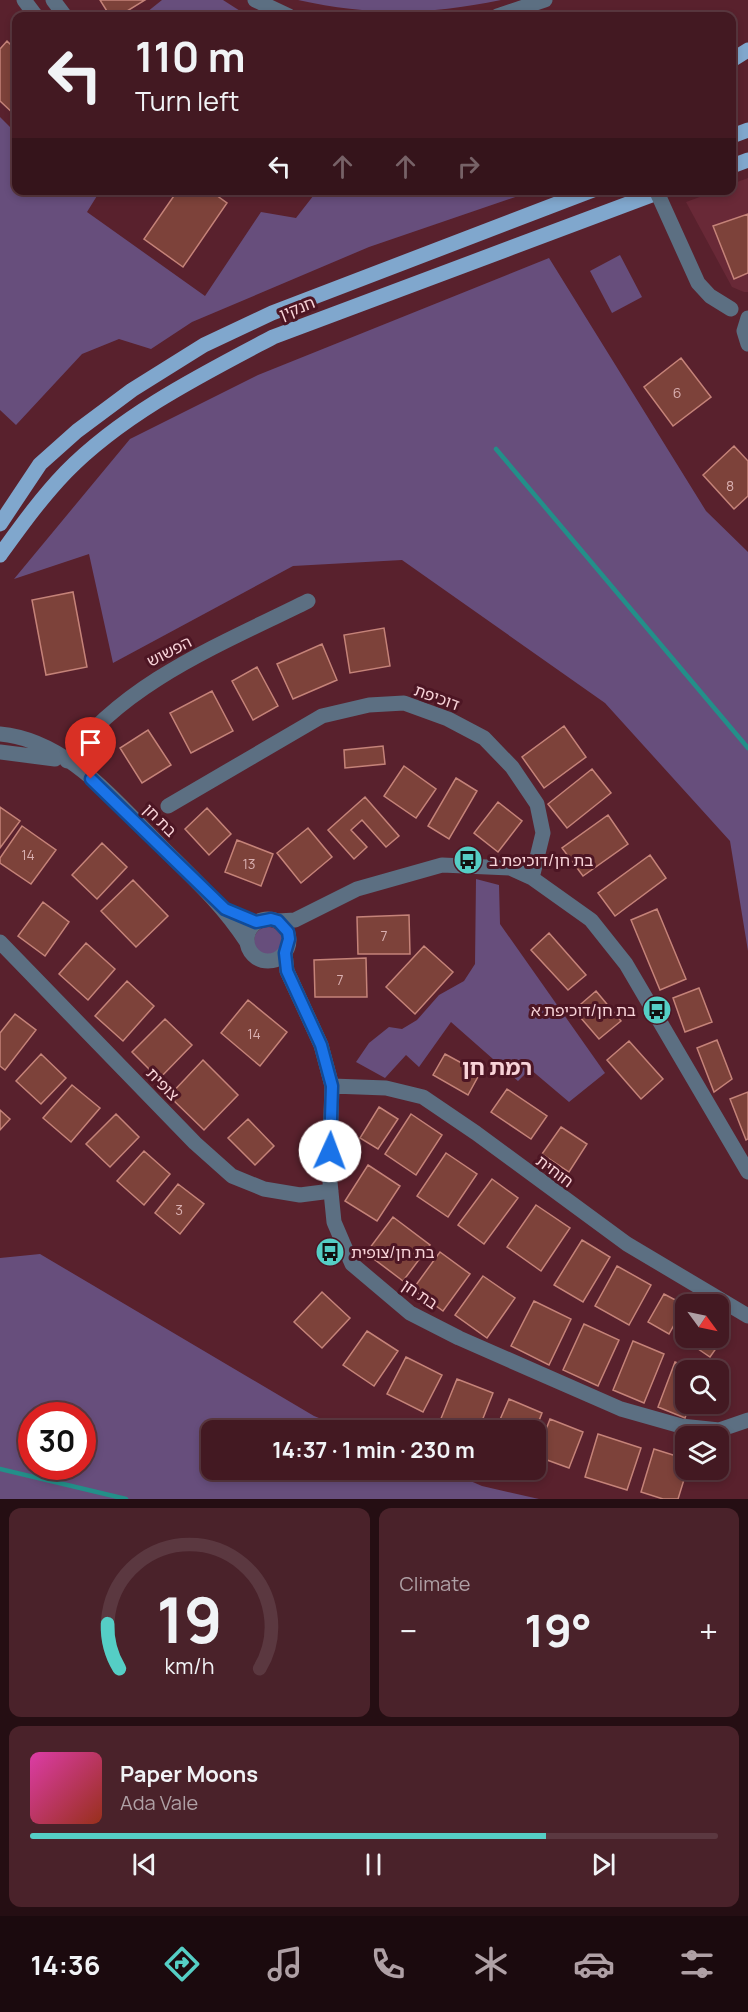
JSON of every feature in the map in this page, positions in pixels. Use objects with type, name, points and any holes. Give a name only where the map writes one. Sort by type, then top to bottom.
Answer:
[{"type":"main road","name":"חנקין","points":[[0,524],[40,464],[114,402],[204,345],[272,313],[580,195]]},
{"type":"main road","name":"חנקין","points":[[0,555],[39,501],[68,471],[110,435],[169,395],[273,337],[652,195]]},
{"type":"main road","points":[[0,514],[40,464]]},
{"type":"main road","points":[[0,568],[39,501]]},
{"type":"street","points":[[255,0],[280,12]]},
{"type":"street","points":[[509,12],[545,0]]},
{"type":"street","points":[[658,195],[698,283],[710,296],[748,319],[744,331],[748,344]]},
{"type":"street","name":"הפשוש","points":[[67,761],[92,733],[151,680],[308,601]]},
{"type":"street","name":"דוכיפת","points":[[168,806],[322,716],[369,705],[404,704],[448,718],[484,738],[512,767],[537,804],[543,833],[532,878]]},
{"type":"street","points":[[91,779],[87,772],[85,755],[92,733]]},
{"type":"street","name":"בת חן","points":[[0,734],[31,741],[67,761],[91,779],[225,909],[246,941]]},
{"type":"street","name":"בת חן","points":[[0,752],[67,761]]},
{"type":"street","points":[[301,918],[279,958],[265,962],[252,955],[246,941],[251,927],[256,922],[301,918],[357,889],[442,865],[510,868],[532,878],[591,920],[626,964],[748,1172]]},
{"type":"street","name":"בת חן","points":[[225,909],[256,922]]},
{"type":"street","points":[[278,921],[288,932],[287,946]]},
{"type":"street","name":"צופית","points":[[0,942],[195,1143],[232,1176],[264,1189],[300,1196],[331,1191]]},
{"type":"street","name":"בת חן","points":[[287,946],[292,986],[321,1045],[332,1086],[329,1172],[334,1222],[352,1264],[410,1313],[459,1338],[621,1409],[681,1426],[719,1430],[748,1420]]},
{"type":"street","name":"בת חן","points":[[265,962],[292,986]]},
{"type":"street","name":"חוחית","points":[[332,1086],[386,1088],[423,1097],[627,1244],[748,1316]]},
{"type":"shaded area","points":[[162,0],[223,0],[242,12],[147,12]]},
{"type":"shaded area","points":[[298,0],[501,0],[448,9],[400,12],[351,9]]},
{"type":"shaded area","points":[[0,117],[12,129],[12,195],[98,195],[87,212],[205,296],[261,212],[296,218],[314,195],[521,195],[369,247],[192,322],[151,349],[119,339],[82,354],[16,425],[0,410]]},
{"type":"shaded area","points":[[748,178],[748,292],[732,287],[686,202],[705,195],[736,195],[736,182]]},
{"type":"shaded area","points":[[620,255],[642,297],[612,313],[590,271]]},
{"type":"shaded area","points":[[549,258],[706,511],[748,552],[748,951],[730,841],[605,703],[402,560],[293,566],[113,663],[89,554],[14,579],[130,439],[258,375]]},
{"type":"shaded area","points":[[476,879],[499,885],[500,924],[605,1073],[569,1102],[530,1069],[518,1081],[451,1022],[419,1067],[406,1055],[385,1078],[356,1062],[369,1043],[389,1027],[402,1029],[417,1020],[439,995],[464,981],[475,964]]},
{"type":"shaded area","points":[[268,927],[278,931],[282,941],[278,951],[268,955],[258,951],[254,941],[258,931]]},
{"type":"shaded area","points":[[40,1254],[324,1420],[201,1420],[201,1480],[468,1480],[482,1486],[539,1499],[0,1499],[0,1258]]},
{"type":"building","points":[[100,0],[145,0],[126,12],[108,12]]},
{"type":"building","points":[[7,41],[12,46],[12,112],[0,101],[0,49]]},
{"type":"building","points":[[175,195],[216,195],[227,203],[183,267],[144,239]]},
{"type":"building","points":[[748,214],[748,273],[734,279],[713,226]]},
{"type":"building","points":[[681,358],[711,397],[673,426],[644,387]]},
{"type":"building","points":[[734,446],[748,461],[748,496],[734,509],[703,475]]},
{"type":"building","points":[[73,592],[87,667],[46,675],[32,600]]},
{"type":"building","points":[[384,628],[390,666],[350,673],[344,635]]},
{"type":"building","points":[[322,644],[337,680],[293,699],[277,664]]},
{"type":"building","points":[[257,667],[278,706],[253,720],[232,681]]},
{"type":"building","points":[[212,691],[233,731],[191,753],[170,713]]},
{"type":"building","points":[[564,726],[586,757],[544,788],[522,757]]},
{"type":"building","points":[[148,730],[171,765],[142,783],[120,748]]},
{"type":"building","points":[[383,746],[385,764],[345,768],[344,750]]},
{"type":"building","points":[[404,766],[436,789],[416,818],[384,796]]},
{"type":"building","points":[[592,769],[611,793],[567,828],[548,804]]},
{"type":"building","points":[[456,778],[477,791],[449,839],[428,826]]},
{"type":"building","points":[[365,797],[399,836],[386,847],[362,820],[351,830],[367,847],[354,859],[328,830]]},
{"type":"building","points":[[498,802],[522,821],[498,852],[474,833]]},
{"type":"building","points":[[0,807],[20,821],[0,848]]},
{"type":"building","points":[[207,808],[231,834],[209,855],[185,829]]},
{"type":"building","points":[[608,815],[628,844],[583,876],[562,848]]},
{"type":"building","points":[[22,826],[56,850],[31,884],[0,863],[0,858]]},
{"type":"building","points":[[308,828],[332,857],[301,883],[277,853]]},
{"type":"building","points":[[237,840],[273,854],[261,886],[225,872]]},
{"type":"building","points":[[102,843],[127,867],[97,899],[72,875]]},
{"type":"building","points":[[650,855],[666,878],[615,916],[598,893]]},
{"type":"building","points":[[133,880],[168,916],[136,947],[101,911]]},
{"type":"building","points":[[43,902],[69,922],[45,956],[18,936]]},
{"type":"building","points":[[657,909],[686,979],[660,990],[631,920]]},
{"type":"building","points":[[409,915],[410,954],[358,954],[357,917]]},
{"type":"building","points":[[549,933],[586,975],[568,990],[531,950]]},
{"type":"building","points":[[86,943],[115,969],[88,1000],[59,974]]},
{"type":"building","points":[[424,946],[453,972],[415,1014],[386,987]]},
{"type":"building","points":[[366,958],[367,997],[315,997],[314,960]]},
{"type":"building","points":[[127,981],[154,1006],[123,1041],[95,1016]]},
{"type":"building","points":[[699,988],[712,1022],[685,1032],[673,998]]},
{"type":"building","points":[[596,991],[621,1021],[599,1039],[574,1010]]},
{"type":"building","points":[[248,1000],[287,1032],[260,1066],[221,1033]]},
{"type":"building","points":[[15,1014],[36,1030],[5,1070],[0,1066],[0,1033]]},
{"type":"building","points":[[165,1019],[192,1045],[159,1079],[132,1052]]},
{"type":"building","points":[[717,1040],[732,1079],[714,1092],[697,1048]]},
{"type":"building","points":[[629,1041],[663,1079],[641,1099],[607,1060]]},
{"type":"building","points":[[41,1054],[66,1078],[41,1104],[16,1081]]},
{"type":"building","points":[[445,1054],[480,1073],[468,1095],[433,1075]]},
{"type":"building","points":[[203,1060],[238,1095],[204,1130],[169,1096]]},
{"type":"building","points":[[72,1085],[100,1108],[71,1142],[43,1118]]},
{"type":"building","points":[[507,1089],[547,1116],[531,1139],[491,1112]]},
{"type":"building","points":[[748,1092],[748,1139],[746,1140],[730,1099]]},
{"type":"building","points":[[379,1107],[398,1119],[378,1149],[360,1138]]},
{"type":"building","points":[[0,1110],[10,1119],[0,1130]]},
{"type":"building","points":[[116,1114],[139,1137],[110,1167],[86,1144]]},
{"type":"building","points":[[411,1114],[442,1135],[416,1175],[385,1154]]},
{"type":"building","points":[[248,1119],[274,1146],[255,1165],[228,1138]]},
{"type":"building","points":[[561,1127],[587,1144],[569,1172],[542,1154]]},
{"type":"building","points":[[144,1151],[170,1174],[144,1205],[117,1181]]},
{"type":"building","points":[[446,1153],[477,1174],[448,1217],[417,1196]]},
{"type":"building","points":[[368,1165],[400,1186],[377,1221],[345,1201]]},
{"type":"building","points":[[492,1179],[518,1198],[484,1244],[458,1225]]},
{"type":"building","points":[[178,1184],[204,1204],[180,1234],[155,1213]]},
{"type":"building","points":[[536,1205],[570,1228],[541,1271],[507,1247]]},
{"type":"building","points":[[393,1217],[430,1245],[403,1281],[366,1253]]},
{"type":"building","points":[[582,1240],[610,1257],[583,1302],[554,1285]]},
{"type":"building","points":[[440,1252],[470,1274],[443,1311],[413,1289]]},
{"type":"building","points":[[617,1266],[651,1285],[629,1325],[595,1306]]},
{"type":"building","points":[[483,1276],[515,1298],[487,1338],[455,1315]]},
{"type":"building","points":[[322,1292],[350,1318],[322,1348],[294,1322]]},
{"type":"building","points":[[664,1294],[675,1300],[675,1323],[669,1334],[648,1322]]},
{"type":"building","points":[[534,1301],[571,1319],[549,1365],[511,1346]]},
{"type":"building","points":[[584,1324],[619,1340],[598,1386],[563,1370]]},
{"type":"building","points":[[367,1331],[398,1351],[374,1386],[343,1365]]},
{"type":"building","points":[[633,1341],[664,1354],[644,1403],[613,1390]]},
{"type":"building","points":[[697,1348],[716,1348],[710,1357]]},
{"type":"building","points":[[406,1357],[442,1375],[423,1412],[387,1394]]},
{"type":"building","points":[[675,1362],[675,1414],[658,1407]]},
{"type":"building","points":[[457,1379],[493,1393],[482,1420],[440,1420]]},
{"type":"building","points":[[509,1399],[542,1413],[539,1420],[500,1420]]},
{"type":"building","points":[[550,1419],[583,1432],[569,1468],[546,1460],[546,1430]]},
{"type":"building","points":[[598,1434],[641,1448],[627,1490],[585,1477]]},
{"type":"building","points":[[654,1449],[675,1456],[675,1480],[684,1480],[678,1499],[663,1499],[641,1492]]},
{"type":"waterway","points":[[496,449],[748,748]]},
{"type":"waterway","points":[[0,1469],[126,1499]]},
{"type":"place","name":"בת חן/דוכיפת ב","points":[[468,860]]},
{"type":"place","name":"בת חן/דוכיפת א","points":[[657,1010]]},
{"type":"place","name":"בת חן/צופית","points":[[330,1252]]},
{"type":"district","name":"רמת חן","points":[[497,1067]]},
{"type":"route","points":[[91,779],[225,909],[256,922],[263,919],[278,921],[288,932],[288,946],[285,953],[287,971],[321,1045],[332,1086],[330,1151]]}]
